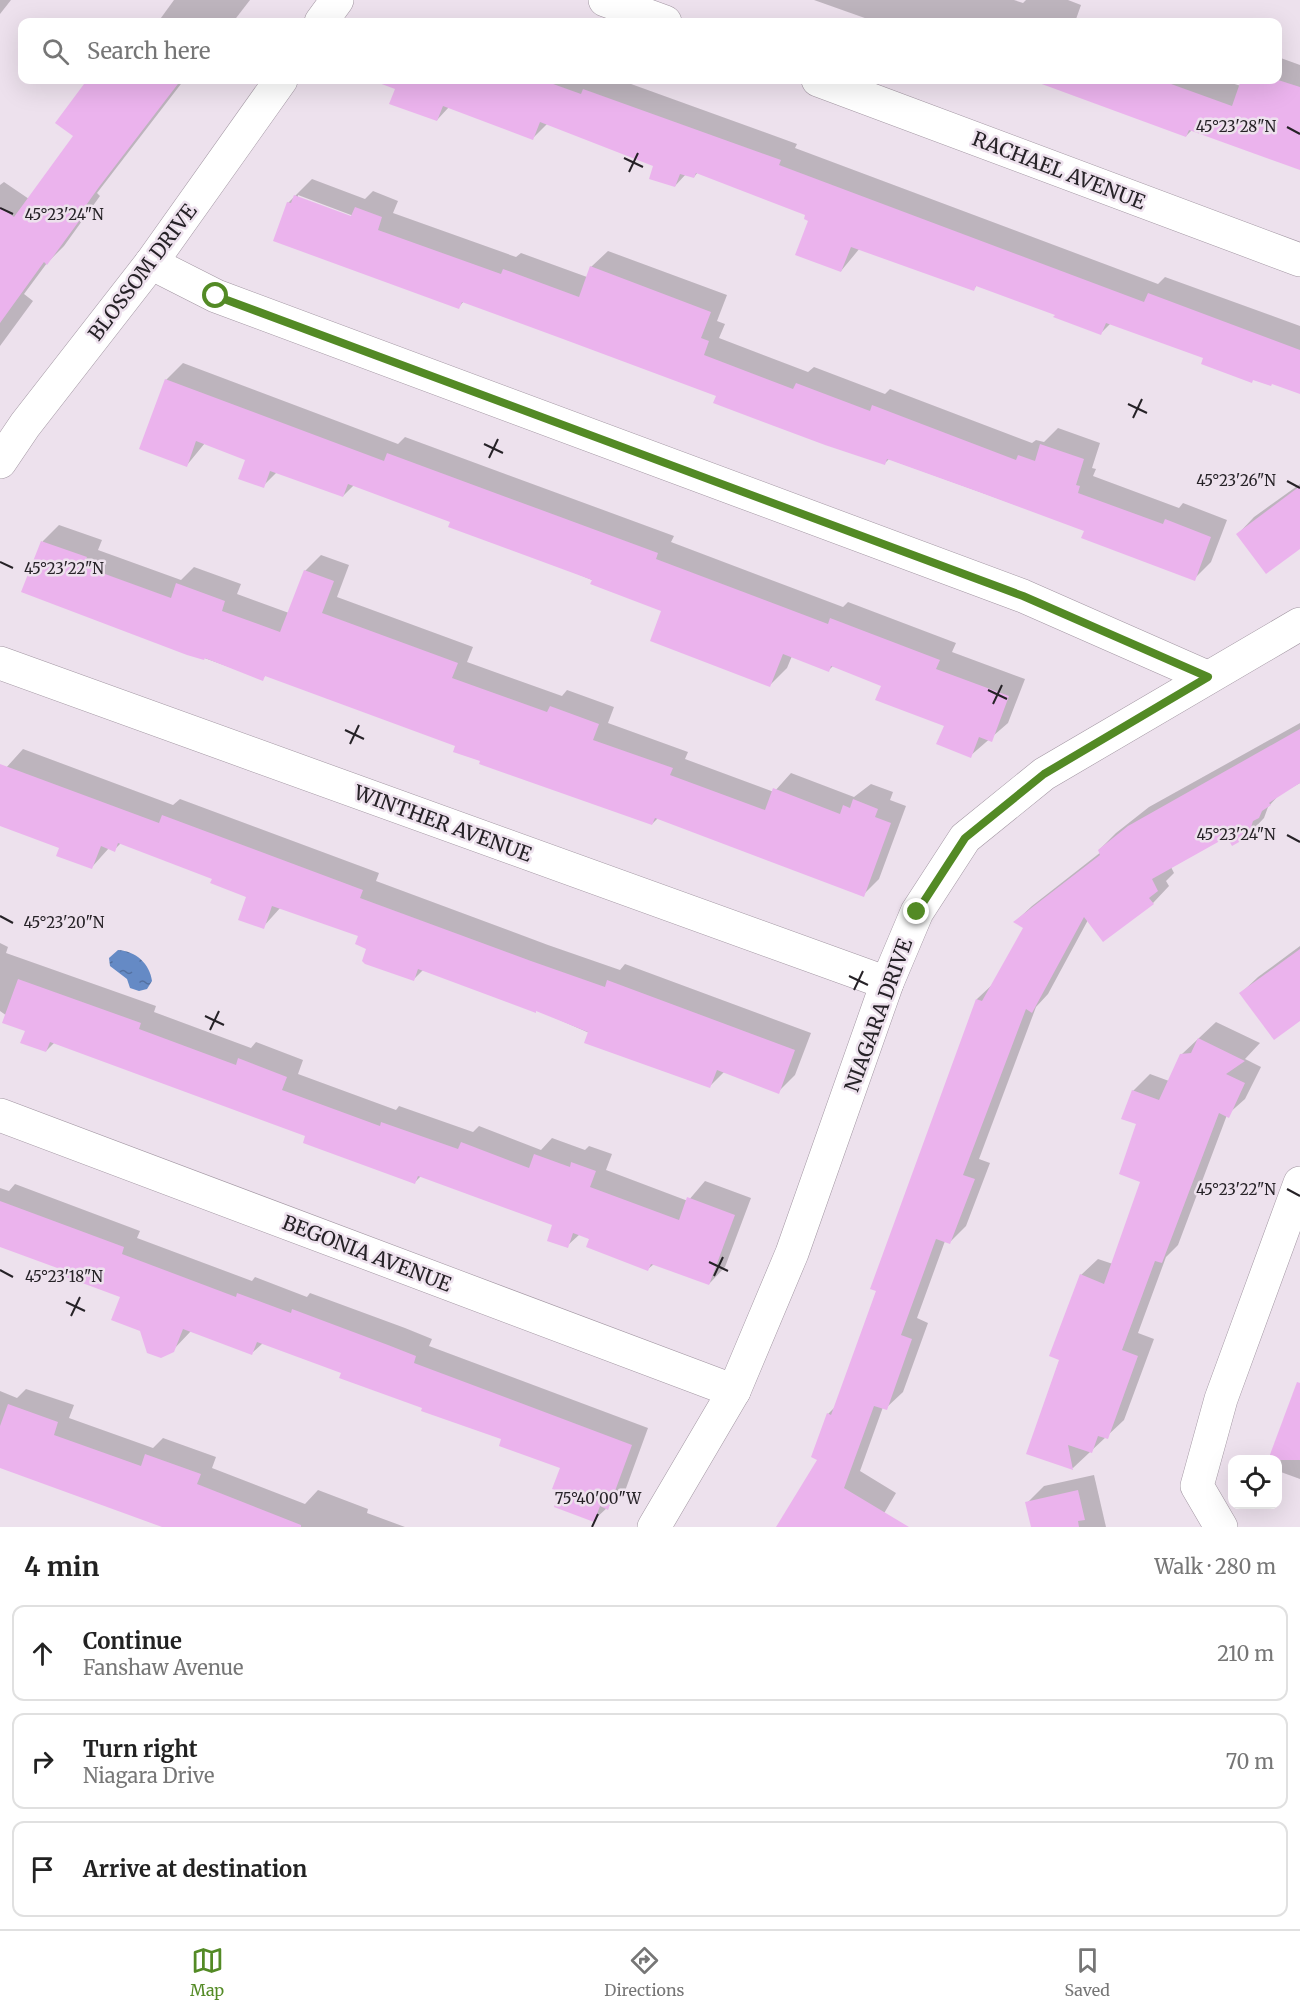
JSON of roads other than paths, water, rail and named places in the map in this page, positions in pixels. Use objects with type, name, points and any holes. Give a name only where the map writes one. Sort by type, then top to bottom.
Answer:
[{"type":"street","points":[[324,18],[337,0]]},
{"type":"street","points":[[605,0],[654,18]]},
{"type":"street","name":"BLOSSOM DRIVE","points":[[0,462],[25,425],[151,263],[278,84]]},
{"type":"street","name":"RACHAEL AVENUE","points":[[829,84],[1300,260]]},
{"type":"street","points":[[151,263],[216,296],[1023,596],[1208,677]]},
{"type":"street","name":"NIAGARA DRIVE","points":[[654,1527],[734,1391],[792,1253],[887,983],[917,912],[965,838],[1044,774],[1300,624]]},
{"type":"street","name":"WINTHER AVENUE","points":[[0,663],[887,983]]},
{"type":"street","name":"BEGONIA AVENUE","points":[[0,1115],[734,1391]]},
{"type":"street","points":[[1221,1527],[1197,1486],[1221,1399],[1300,1183]]},
{"type":"water","points":[[118,950],[131,953],[145,964],[152,981],[147,989],[139,991],[130,988],[127,979],[110,966],[109,958]]}]
